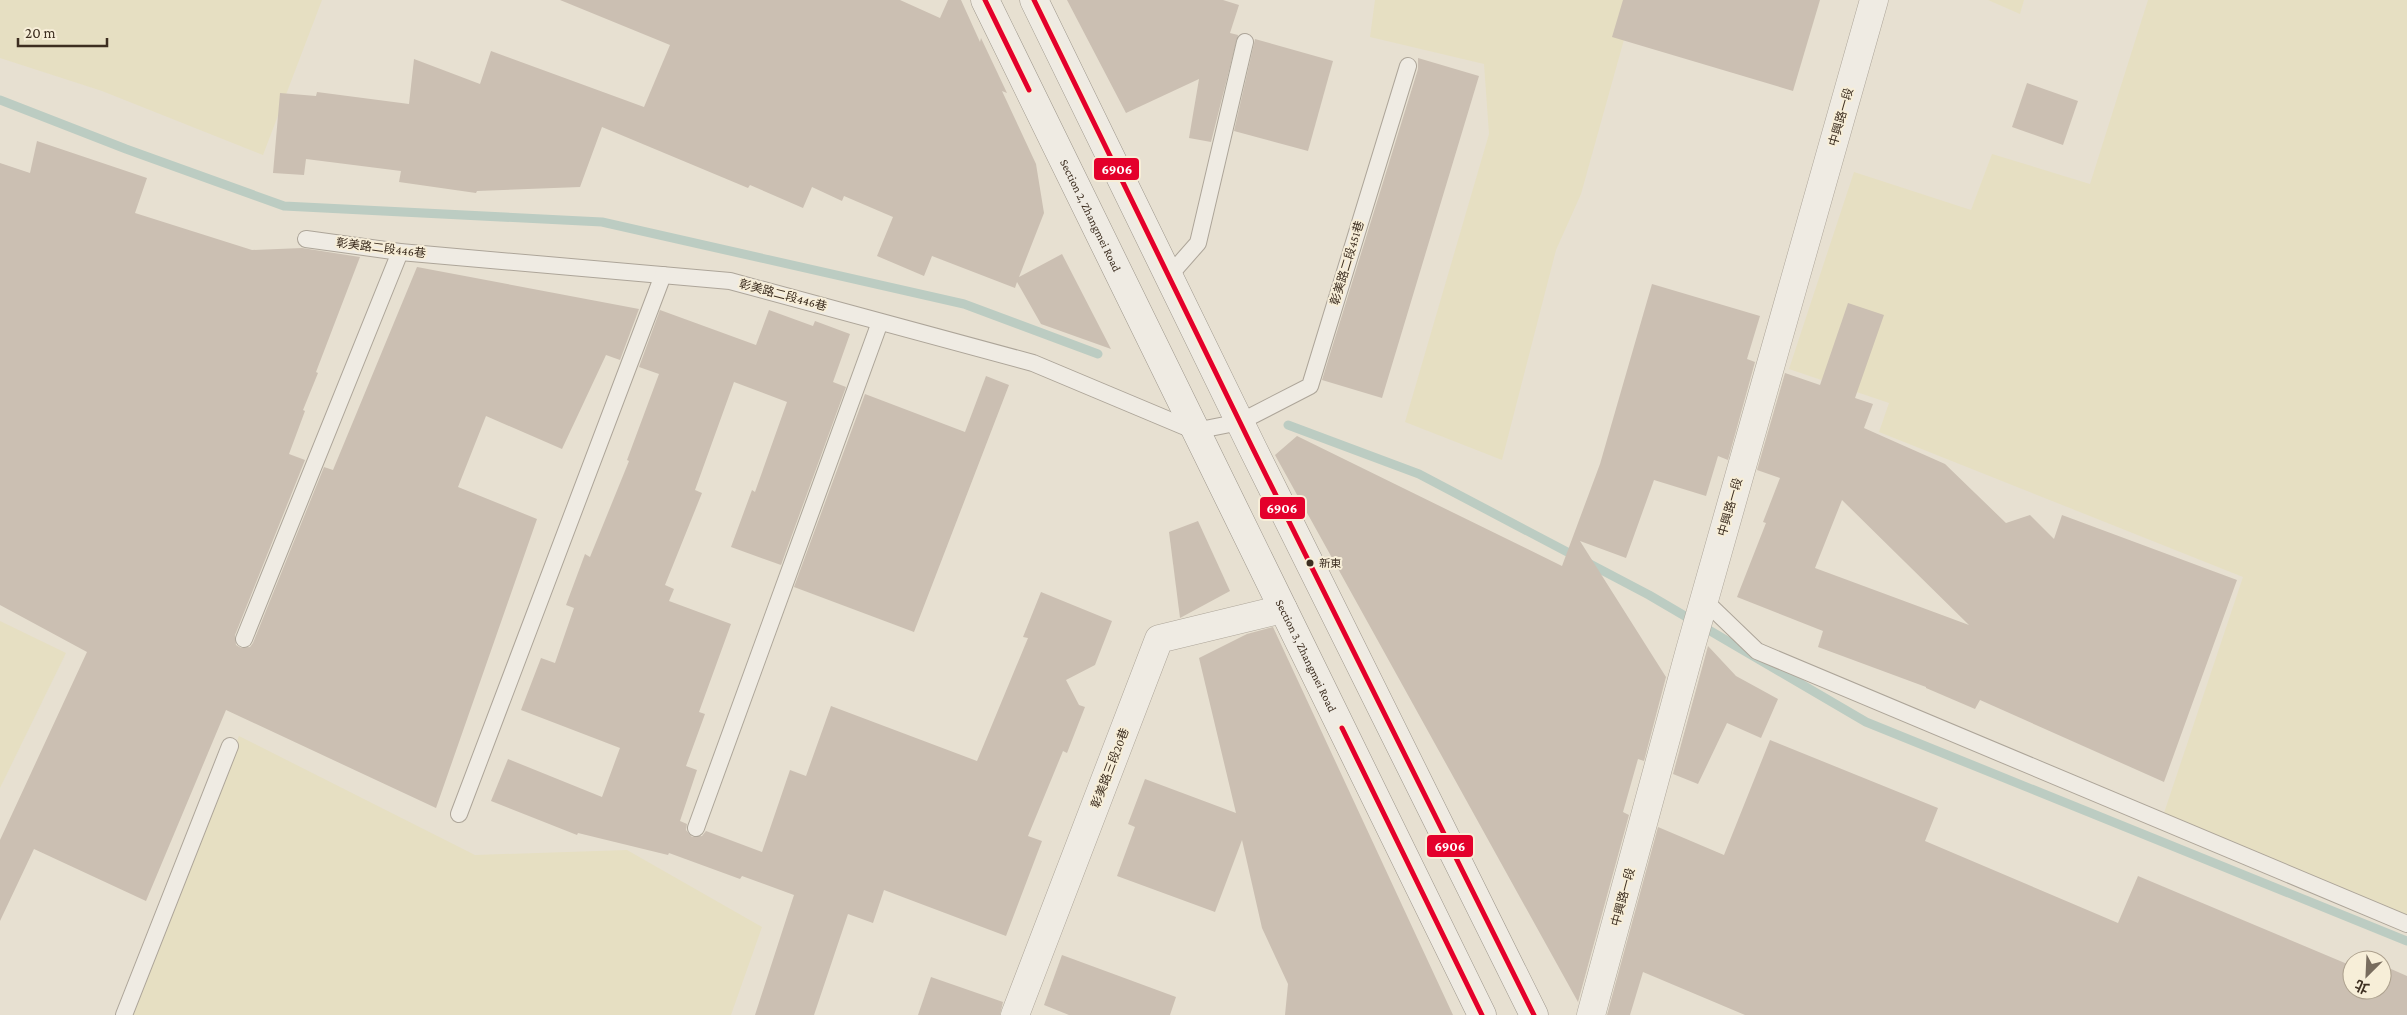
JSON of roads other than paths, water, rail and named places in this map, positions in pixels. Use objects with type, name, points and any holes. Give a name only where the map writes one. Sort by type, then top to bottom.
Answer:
[{"type":"main road","name":"Section 2, Zhangmei Road","points":[[985,0],[1195,431]]},
{"type":"main road","points":[[1034,0],[1240,422],[1534,1015]]},
{"type":"main road","name":"中興路一段","points":[[1591,1015],[1704,600],[1874,0]]},
{"type":"main road","name":"Section 3, Zhangmei Road","points":[[1195,431],[1482,1015]]},
{"type":"main road","name":"彰美路三段20巷","points":[[1015,1015],[1159,639],[1283,609]]},
{"type":"lane","points":[[1169,276],[1198,243],[1245,42]]},
{"type":"lane","name":"彰美路二段451巷","points":[[1240,422],[1310,386],[1408,66]]},
{"type":"lane","name":"彰美路二段446巷","points":[[306,239],[400,252],[730,281],[1033,363],[1195,431]]},
{"type":"lane","points":[[244,639],[400,252]]},
{"type":"lane","points":[[458,814],[663,275]]},
{"type":"lane","points":[[696,828],[880,322]]},
{"type":"lane","points":[[1195,431],[1240,422]]},
{"type":"lane","points":[[1704,600],[1757,651],[2407,924]]},
{"type":"lane","points":[[124,1015],[230,746]]},
{"type":"waterway","points":[[0,100],[126,149],[284,206],[602,222],[964,304],[1098,354]]},
{"type":"waterway","points":[[1288,425],[1419,474],[1649,595],[1866,722],[2407,941]]},
{"type":"place","name":"新東","points":[[1310,563]]}]
